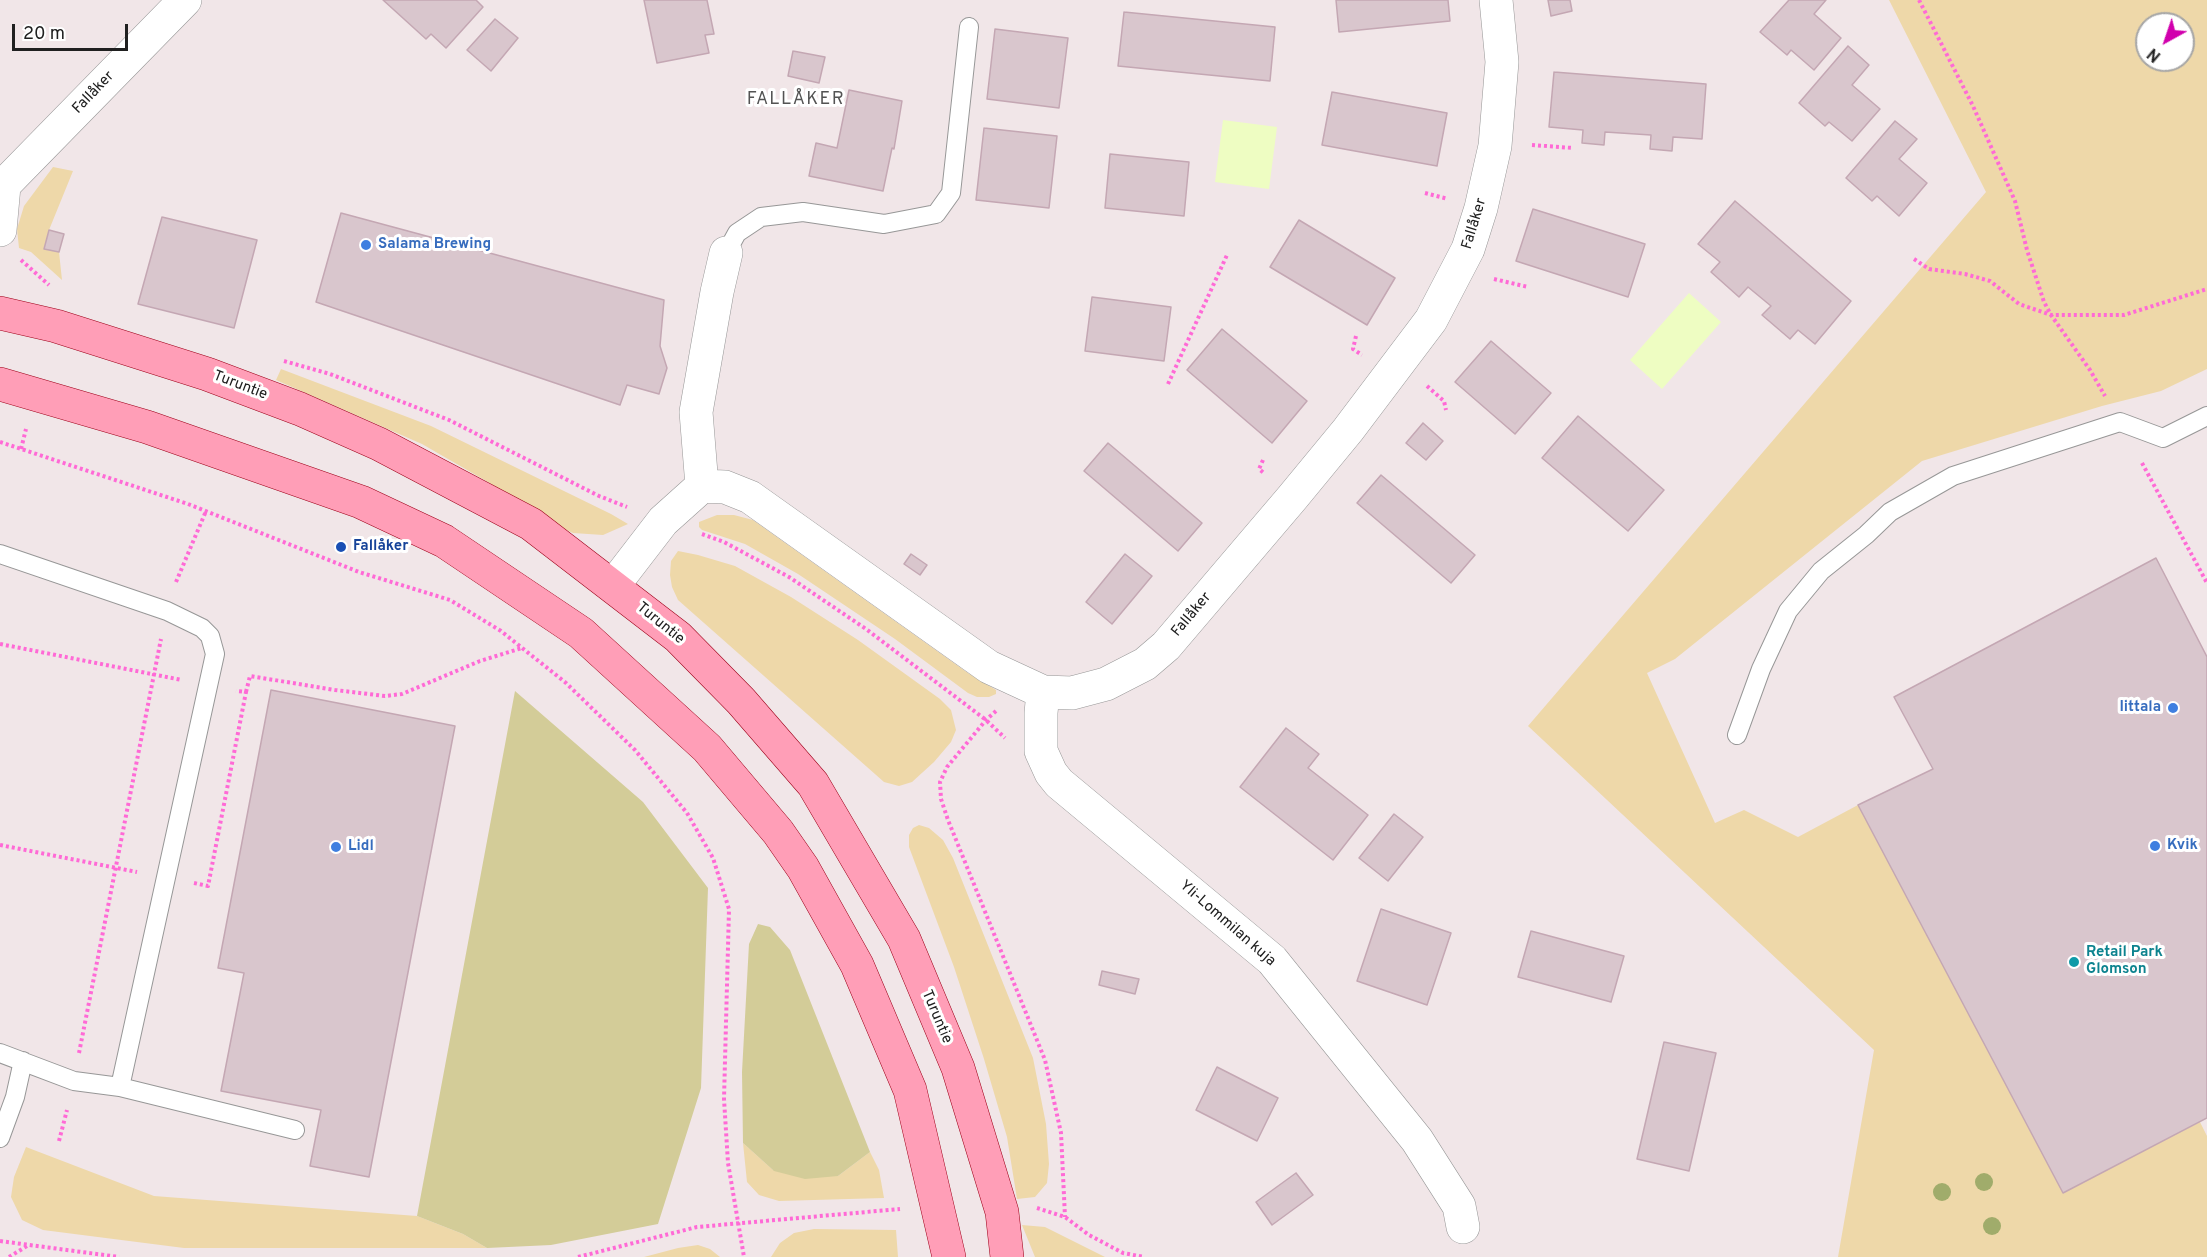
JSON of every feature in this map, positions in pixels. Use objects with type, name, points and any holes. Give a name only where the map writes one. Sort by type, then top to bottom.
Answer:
[{"type":"main road","name":"Turuntie","points":[[0,313],[56,326],[207,374],[300,409],[380,444],[531,524],[678,637],[741,701],[813,784],[904,939],[958,1068],[1002,1212],[1007,1257]]},
{"type":"main road","points":[[0,384],[147,427],[361,502],[444,541],[581,633],[707,748],[778,832],[803,868],[857,965],[910,1090],[949,1257]]},
{"type":"street","name":"Fallåker","points":[[5,244],[2,187],[185,0]]},
{"type":"street","name":"Fallåker","points":[[702,486],[725,487],[750,497],[1042,703],[1106,684],[1145,664],[1166,646],[1348,430],[1431,320],[1468,249],[1496,146],[1502,62],[1496,0]]},
{"type":"street","points":[[613,586],[663,521],[702,486],[696,412],[726,253]]},
{"type":"street","name":"Yli-Lommilan kuja","points":[[1042,703],[1041,751],[1051,773],[1059,783],[1272,960],[1417,1140],[1458,1206],[1463,1227]]},
{"type":"lane","points":[[726,253],[737,233],[761,217],[803,212],[884,224],[936,214],[951,193],[969,27]]},
{"type":"lane","points":[[1737,735],[1761,669],[1788,611],[1821,571],[1866,535],[1890,512],[1953,476],[2120,422],[2163,438],[2207,416]]},
{"type":"lane","points":[[0,554],[167,611],[202,628],[210,636],[215,654],[120,1088]]},
{"type":"lane","points":[[0,1053],[74,1081],[120,1088],[295,1130]]},
{"type":"lane","points":[[0,1138],[15,1097],[23,1061]]},
{"type":"path","points":[[1919,0],[1974,106],[2015,201],[2027,250],[2044,302],[2090,370],[2207,583]]},
{"type":"path","points":[[1527,145],[1573,148]]},
{"type":"path","points":[[5,244],[45,282],[55,288]]},
{"type":"path","points":[[1168,384],[1227,255]]},
{"type":"path","points":[[1914,258],[1929,269],[1965,273],[1990,281],[2019,304],[2051,315],[2124,315],[2207,290]]},
{"type":"path","points":[[1489,278],[1528,287]]},
{"type":"path","points":[[273,358],[330,374],[449,420],[599,496],[724,542],[789,577],[866,629],[986,720],[1031,764],[1051,773]]},
{"type":"path","points":[[1420,380],[1444,401],[1446,410]]},
{"type":"path","points":[[0,442],[138,486],[359,572],[450,600],[501,631],[566,683],[635,750],[687,813],[713,858],[729,909],[724,1099],[728,1163],[744,1257]]},
{"type":"path","points":[[59,1141],[74,1081],[167,611],[178,575],[206,511]]},
{"type":"path","points":[[0,644],[246,692]]},
{"type":"path","points":[[0,844],[208,886],[250,676],[385,696],[402,694],[480,661],[522,648]]},
{"type":"path","points":[[1042,703],[1000,708],[986,720],[947,767],[940,782],[941,798],[948,820],[1045,1060],[1061,1133],[1065,1217]]},
{"type":"path","points":[[1033,1208],[1042,1208],[1065,1217],[1089,1235],[1123,1253],[1144,1257]]},
{"type":"path","points":[[578,1257],[697,1227],[901,1209]]},
{"type":"path","points":[[0,1241],[119,1257]]},
{"type":"path","points":[[9,1257],[28,1245]]},
{"type":"shaded area","points":[[1889,0],[2207,0],[2207,369],[2161,391],[2102,406],[1922,461],[1675,659],[1647,673],[1715,823],[1744,810],[1798,837],[1858,805],[2063,1192],[2200,1122],[2207,1136],[2207,1257],[1838,1257],[1874,1050],[1528,726],[1986,192]]},
{"type":"shaded area","points":[[53,167],[73,171],[49,230],[44,249],[59,252],[62,280],[31,252],[19,248],[17,229],[24,206]]},
{"type":"shaded area","points":[[281,369],[431,426],[628,524],[603,535],[573,533],[542,519],[488,482],[422,444],[276,380]]},
{"type":"shaded area","points":[[717,515],[734,515],[753,520],[968,673],[996,690],[996,694],[989,697],[977,697],[968,693],[895,639],[798,574],[745,544],[699,527],[699,522]]},
{"type":"shaded area","points":[[678,551],[735,566],[791,597],[858,640],[940,699],[951,710],[956,730],[951,742],[912,782],[899,786],[884,782],[678,600],[670,575],[671,561]]},
{"type":"shaded area","points":[[515,691],[643,802],[708,888],[701,1088],[658,1224],[551,1245],[487,1248],[463,1234],[417,1216]]},
{"type":"shaded area","points":[[919,825],[929,828],[943,840],[953,858],[1033,1058],[1046,1124],[1049,1164],[1047,1183],[1035,1197],[1017,1199],[1007,1137],[984,1059],[954,967],[909,847],[909,835],[913,828]]},
{"type":"shaded area","points":[[758,924],[770,927],[790,950],[870,1152],[838,1176],[805,1179],[774,1171],[743,1143],[742,1072],[749,944]]},
{"type":"shaded area","points":[[743,1143],[773,1170],[838,1176],[870,1152],[879,1170],[884,1198],[779,1201],[759,1195],[747,1182]]},
{"type":"shaded area","points":[[26,1147],[154,1196],[417,1216],[463,1234],[487,1248],[184,1248],[43,1230],[22,1220],[11,1197],[14,1177]]},
{"type":"shaded area","points":[[1022,1225],[1045,1227],[1105,1257],[1035,1257]]},
{"type":"shaded area","points":[[814,1229],[896,1230],[898,1257],[771,1257],[780,1243],[794,1233]]},
{"type":"shaded area","points":[[698,1245],[710,1249],[720,1257],[644,1257],[678,1248]]},
{"type":"green space","points":[[1223,120],[1277,127],[1269,189],[1215,182]]},
{"type":"green space","points":[[1689,293],[1721,322],[1662,389],[1630,360]]},
{"type":"building","points":[[383,0],[476,0],[483,7],[446,48],[431,34],[426,39]]},
{"type":"building","points":[[644,0],[707,0],[714,34],[705,35],[709,53],[657,63]]},
{"type":"building","points":[[1336,0],[1448,0],[1450,21],[1339,32]]},
{"type":"building","points":[[1548,0],[1570,0],[1572,11],[1551,16]]},
{"type":"building","points":[[1789,0],[1826,0],[1814,14],[1841,38],[1814,70],[1791,50],[1787,55],[1760,32]]},
{"type":"building","points":[[1124,12],[1275,27],[1270,81],[1118,66]]},
{"type":"building","points":[[495,19],[518,38],[491,71],[467,50]]},
{"type":"building","points":[[995,29],[1068,38],[1059,108],[987,99]]},
{"type":"building","points":[[1848,46],[1869,65],[1852,85],[1880,109],[1852,141],[1829,122],[1825,126],[1799,103]]},
{"type":"building","points":[[793,51],[825,57],[819,83],[788,76]]},
{"type":"building","points":[[1554,72],[1706,84],[1702,139],[1673,137],[1672,151],[1650,149],[1651,135],[1605,132],[1604,145],[1582,143],[1583,130],[1549,127]]},
{"type":"building","points":[[849,90],[902,101],[894,149],[892,148],[883,191],[809,176],[816,143],[837,148]]},
{"type":"building","points":[[1332,92],[1447,113],[1437,166],[1322,145]]},
{"type":"building","points":[[1895,121],[1917,139],[1899,159],[1927,183],[1899,216],[1877,196],[1872,201],[1846,178]]},
{"type":"building","points":[[984,128],[1057,136],[1049,208],[976,200]]},
{"type":"building","points":[[1110,154],[1189,162],[1184,216],[1105,208]]},
{"type":"building","points":[[1735,201],[1851,301],[1815,344],[1798,330],[1790,339],[1762,315],[1771,306],[1748,287],[1739,297],[1711,272],[1720,262],[1698,244]]},
{"type":"building","points":[[1533,209],[1645,244],[1628,297],[1516,261]]},
{"type":"building","points":[[341,213],[664,300],[660,346],[667,368],[659,394],[627,385],[620,405],[316,302]]},
{"type":"building","points":[[162,217],[257,240],[234,328],[138,304]]},
{"type":"building","points":[[1299,220],[1395,278],[1367,325],[1270,267]]},
{"type":"building","points":[[49,230],[64,234],[59,252],[44,249]]},
{"type":"building","points":[[1092,297],[1171,307],[1164,361],[1085,351]]},
{"type":"building","points":[[1222,329],[1307,401],[1272,443],[1187,370]]},
{"type":"building","points":[[1491,341],[1551,393],[1515,434],[1455,382]]},
{"type":"building","points":[[1578,416],[1664,490],[1628,531],[1542,458]]},
{"type":"building","points":[[1423,423],[1443,441],[1426,460],[1406,443]]},
{"type":"building","points":[[1108,443],[1202,523],[1178,551],[1084,471]]},
{"type":"building","points":[[1381,475],[1475,555],[1451,583],[1357,503]]},
{"type":"building","points":[[911,554],[927,565],[920,575],[904,564]]},
{"type":"building","points":[[1125,554],[1152,576],[1112,624],[1086,602]]},
{"type":"building","name":"Retail Park Glomson","points":[[2156,558],[2207,657],[2207,1118],[2063,1193],[1858,805],[1933,769],[1894,697]]},
{"type":"building","name":"Lidl","points":[[271,690],[455,726],[369,1177],[310,1166],[321,1110],[221,1091],[244,973],[218,968]]},
{"type":"building","points":[[1286,728],[1319,754],[1308,768],[1368,815],[1333,860],[1240,787]]},
{"type":"building","points":[[1394,814],[1423,837],[1388,881],[1359,858]]},
{"type":"building","points":[[1381,909],[1451,933],[1427,1005],[1357,981]]},
{"type":"building","points":[[1531,931],[1624,956],[1611,1002],[1518,977]]},
{"type":"building","points":[[1102,971],[1139,979],[1135,994],[1099,985]]},
{"type":"building","points":[[1664,1042],[1716,1053],[1689,1171],[1637,1159]]},
{"type":"building","points":[[1217,1067],[1278,1098],[1257,1141],[1196,1110]]},
{"type":"building","points":[[1296,1173],[1313,1195],[1272,1225],[1256,1202]]},
{"type":"place","name":"Salama Brewing","points":[[366,245]]},
{"type":"place","name":"Fallåker","points":[[341,547]]},
{"type":"place","name":"Iittala","points":[[2173,708]]},
{"type":"place","name":"Kvik","points":[[2155,846]]},
{"type":"place","name":"Lidl","points":[[336,847]]},
{"type":"place","name":"Retail Park Glomson","points":[[2074,962]]},
{"type":"district","name":"FALLÅKER","points":[[796,100]]}]
